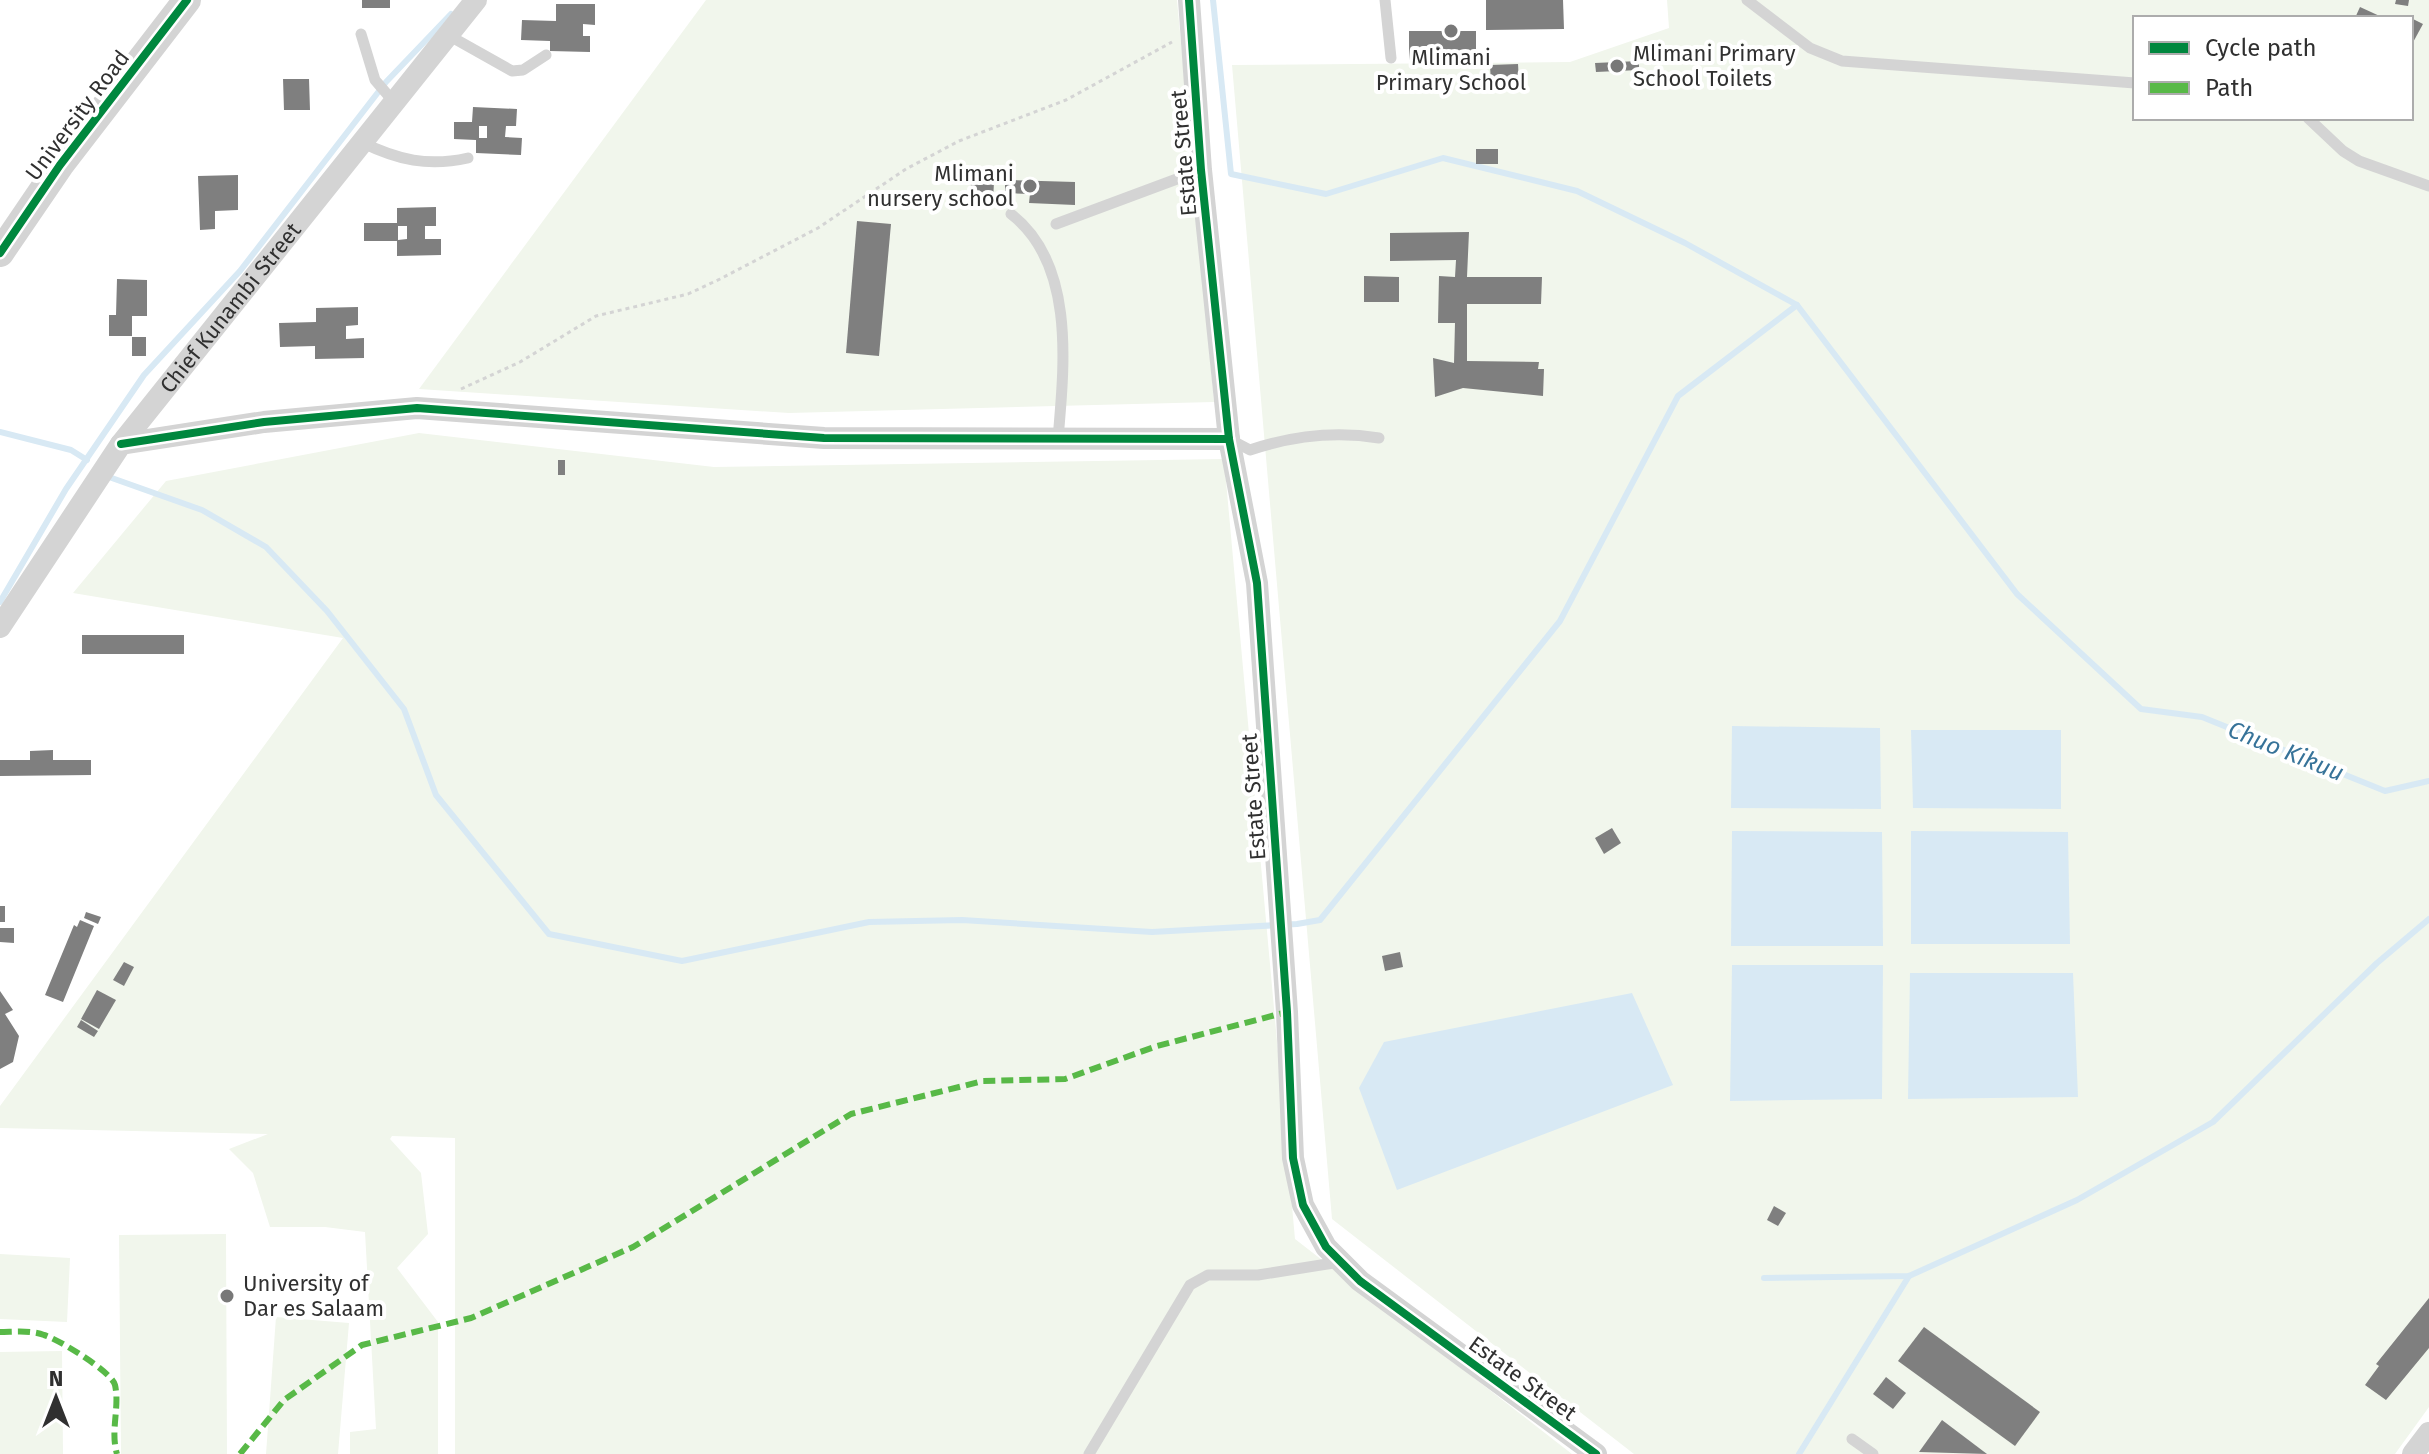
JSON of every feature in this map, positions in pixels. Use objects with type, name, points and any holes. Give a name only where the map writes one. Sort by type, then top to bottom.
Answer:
[{"type":"street","name":"University Road","points":[[0,253],[60,165],[187,0]]},
{"type":"street","name":"Chief Kunambi Street","points":[[0,627],[121,444],[475,0]]},
{"type":"street","name":"Estate Street","points":[[1189,0],[1201,170],[1229,439],[1257,583],[1293,1158],[1303,1205],[1326,1247],[1360,1281],[1596,1454]]},
{"type":"street","points":[[121,444],[264,422],[417,408],[824,438],[1229,439]]},
{"type":"street","points":[[2413,1454],[2429,1433]]},
{"type":"lane","points":[[1385,0],[1391,58]]},
{"type":"lane","points":[[1747,0],[1810,48],[1842,61],[2133,83]]},
{"type":"lane","points":[[361,34],[375,80],[393,101]]},
{"type":"lane","points":[[448,35],[512,71],[523,70],[546,55]]},
{"type":"lane","points":[[2310,120],[2343,151],[2359,161],[2429,186]]},
{"type":"lane","points":[[360,142],[389,156],[417,163],[441,164],[468,158]]},
{"type":"lane","points":[[1056,224],[1201,170]]},
{"type":"lane","points":[[1011,214],[1026,226],[1047,262],[1056,295],[1061,323],[1062,384],[1058,439]]},
{"type":"lane","points":[[1229,439],[1250,450],[1277,441],[1331,434],[1379,438]]},
{"type":"lane","points":[[1089,1454],[1190,1285],[1208,1275],[1258,1275],[1341,1262]]},
{"type":"lane","points":[[1852,1439],[1873,1454]]},
{"type":"path","points":[[456,391],[520,362],[596,316],[688,294],[720,279],[818,228],[906,169],[959,141],[1066,100],[1191,31]]},
{"type":"shaded area","points":[[706,0],[1177,0],[1214,402],[789,413],[419,389]]},
{"type":"shaded area","points":[[1667,0],[2429,0],[2429,1407],[2395,1454],[1634,1454],[1332,1219],[1232,65],[1570,62],[1669,28]]},
{"type":"shaded area","points":[[419,433],[714,467],[1224,459],[1295,1239],[1572,1454],[455,1454],[455,1138],[392,1136],[390,1139],[421,1173],[428,1234],[397,1268],[438,1322],[438,1454],[350,1454],[350,1432],[376,1429],[365,1232],[325,1227],[270,1227],[253,1173],[229,1149],[268,1134],[0,1128],[0,1106],[343,638],[73,593],[166,481]]},
{"type":"shaded area","points":[[226,1234],[227,1454],[121,1454],[119,1235]]},
{"type":"shaded area","points":[[0,1254],[70,1258],[67,1322],[0,1319]]},
{"type":"shaded area","points":[[276,1317],[349,1323],[338,1454],[266,1454]]},
{"type":"shaded area","points":[[62,1351],[63,1454],[0,1454],[0,1352]]},
{"type":"water","points":[[1732,726],[1880,728],[1881,809],[1731,808]]},
{"type":"water","points":[[1911,730],[2061,730],[2061,809],[1913,808]]},
{"type":"water","points":[[1732,831],[1882,832],[1883,946],[1731,946]]},
{"type":"water","points":[[1911,831],[2068,832],[2070,944],[1911,944]]},
{"type":"water","points":[[1732,965],[1883,965],[1882,1099],[1730,1101]]},
{"type":"water","points":[[1910,973],[2073,973],[2078,1097],[1908,1099]]},
{"type":"water","points":[[1632,993],[1673,1085],[1397,1190],[1359,1088],[1384,1042]]},
{"type":"building","points":[[362,0],[390,0],[390,8],[362,8]]},
{"type":"building","points":[[1486,0],[1563,0],[1564,29],[1486,30]]},
{"type":"building","points":[[2396,0],[2409,0],[2408,6],[2395,4]]},
{"type":"building","points":[[556,4],[595,4],[595,25],[583,24],[583,36],[590,36],[590,52],[550,51],[550,41],[521,40],[522,20],[556,21]]},
{"type":"building","points":[[2360,7],[2380,16],[2356,16]]},
{"type":"building","points":[[2413,19],[2423,24],[2413,42]]},
{"type":"building","points":[[1409,31],[1476,31],[1476,62],[1409,63]]},
{"type":"building","name":"Mlimani Primary School Toilets","points":[[1639,61],[1639,70],[1596,72],[1595,63]]},
{"type":"building","points":[[1518,64],[1519,82],[1491,83],[1490,65]]},
{"type":"building","points":[[283,79],[309,79],[310,110],[284,110]]},
{"type":"building","points":[[473,107],[517,109],[516,126],[506,126],[505,137],[522,138],[521,155],[476,153],[476,140],[454,139],[454,122],[472,122]],"holes":[[[479,126],[487,126],[487,138],[479,138]]]},
{"type":"building","points":[[1476,149],[1498,149],[1498,164],[1476,164]]},
{"type":"building","points":[[238,175],[238,210],[215,211],[215,229],[200,230],[198,176]]},
{"type":"building","name":"Mlimani nursery school","points":[[971,180],[994,181],[993,203],[970,202]]},
{"type":"building","name":"Mlimani nursery school","points":[[1005,180],[1075,182],[1075,205],[1029,203],[1030,194],[1005,193]]},
{"type":"building","points":[[436,207],[436,226],[425,226],[425,239],[441,239],[441,255],[397,256],[397,241],[364,241],[364,223],[397,223],[397,208]],"holes":[[[398,226],[407,226],[407,239],[398,240]]]},
{"type":"building","points":[[857,221],[891,224],[879,356],[846,353]]},
{"type":"building","points":[[1469,232],[1467,277],[1542,277],[1541,304],[1467,304],[1467,361],[1539,362],[1538,369],[1544,369],[1543,396],[1463,388],[1435,397],[1433,358],[1454,363],[1455,323],[1438,323],[1439,276],[1455,277],[1456,260],[1390,261],[1390,233]]},
{"type":"building","points":[[1364,276],[1399,277],[1399,302],[1364,302]]},
{"type":"building","points":[[117,279],[147,280],[147,316],[132,316],[132,336],[109,336],[109,315],[116,315]]},
{"type":"building","points":[[358,307],[358,325],[346,326],[346,339],[364,338],[364,358],[315,359],[315,346],[280,347],[279,323],[316,322],[316,308]]},
{"type":"building","points":[[132,337],[146,337],[146,356],[132,356]]},
{"type":"building","points":[[558,460],[565,460],[565,475],[558,475]]},
{"type":"building","points":[[82,635],[184,635],[184,654],[82,654]]},
{"type":"building","points":[[53,750],[53,760],[91,760],[91,775],[0,776],[0,760],[30,760],[30,751]]},
{"type":"building","points":[[1612,828],[1621,843],[1604,854],[1595,838]]},
{"type":"building","points":[[0,906],[5,906],[5,922],[0,922]]},
{"type":"building","points":[[86,912],[101,917],[98,924],[84,918]]},
{"type":"building","points":[[80,920],[94,926],[63,1002],[45,995],[74,925],[77,927]]},
{"type":"building","points":[[0,928],[14,928],[14,943],[0,942]]},
{"type":"building","points":[[1400,952],[1403,967],[1385,971],[1382,956]]},
{"type":"building","points":[[124,962],[134,967],[124,986],[113,980]]},
{"type":"building","points":[[97,990],[116,1000],[99,1029],[81,1019]]},
{"type":"building","points":[[0,991],[13,1010],[5,1014],[19,1036],[13,1062],[0,1069]]},
{"type":"building","points":[[81,1020],[98,1031],[94,1037],[77,1027]]},
{"type":"building","points":[[1774,1206],[1786,1213],[1778,1226],[1767,1220]]},
{"type":"building","points":[[2429,1298],[2429,1348],[2386,1400],[2365,1385],[2379,1366],[2376,1364]]},
{"type":"building","points":[[1924,1327],[2040,1412],[2015,1446],[1898,1361]]},
{"type":"building","points":[[1886,1377],[1906,1393],[1893,1409],[1873,1394]]},
{"type":"building","points":[[1942,1420],[1987,1454],[1919,1452]]},
{"type":"waterway","name":"Chuo Kikuu","points":[[1213,0],[1231,174],[1326,194],[1443,158],[1577,191],[1685,243],[1797,305],[2017,594],[2141,709],[2202,717],[2385,791],[2429,781]]},
{"type":"waterway","points":[[0,602],[66,489],[144,375],[240,271],[386,82],[451,14]]},
{"type":"waterway","points":[[109,477],[202,510],[266,547],[327,611],[404,709],[436,795],[549,934],[682,961],[869,922],[962,920],[1152,932],[1297,924],[1320,920],[1560,621],[1678,396],[1797,305]]},
{"type":"waterway","points":[[0,432],[71,450],[87,460]]},
{"type":"waterway","points":[[1764,1278],[1909,1276],[2077,1200],[2213,1122],[2377,963],[2429,919]]},
{"type":"waterway","points":[[1799,1454],[1909,1276]]},
{"type":"marked path","points":[[240,1454],[284,1400],[362,1345],[471,1318],[633,1247],[851,1114],[983,1081],[1065,1079],[1157,1046],[1287,1012]]},
{"type":"marked path","points":[[0,1332],[34,1332],[51,1338],[84,1357],[112,1379],[116,1393],[114,1437],[117,1454]]},
{"type":"cycle path","points":[[0,253],[60,165],[187,0]]},
{"type":"cycle path","points":[[1189,0],[1201,170],[1229,439],[1257,583],[1287,1012],[1293,1158],[1303,1205],[1326,1247],[1360,1281],[1596,1454]]},
{"type":"cycle path","points":[[121,444],[264,422],[417,408],[824,438],[1229,439]]},
{"type":"place","name":"Mlimani Primary School","points":[[1451,31]]},
{"type":"place","name":"Mlimani Primary School Toilets","points":[[1617,66]]},
{"type":"place","name":"Mlimani nursery school","points":[[1030,186]]},
{"type":"place","name":"University of Dar es Salaam","points":[[227,1296]]}]
